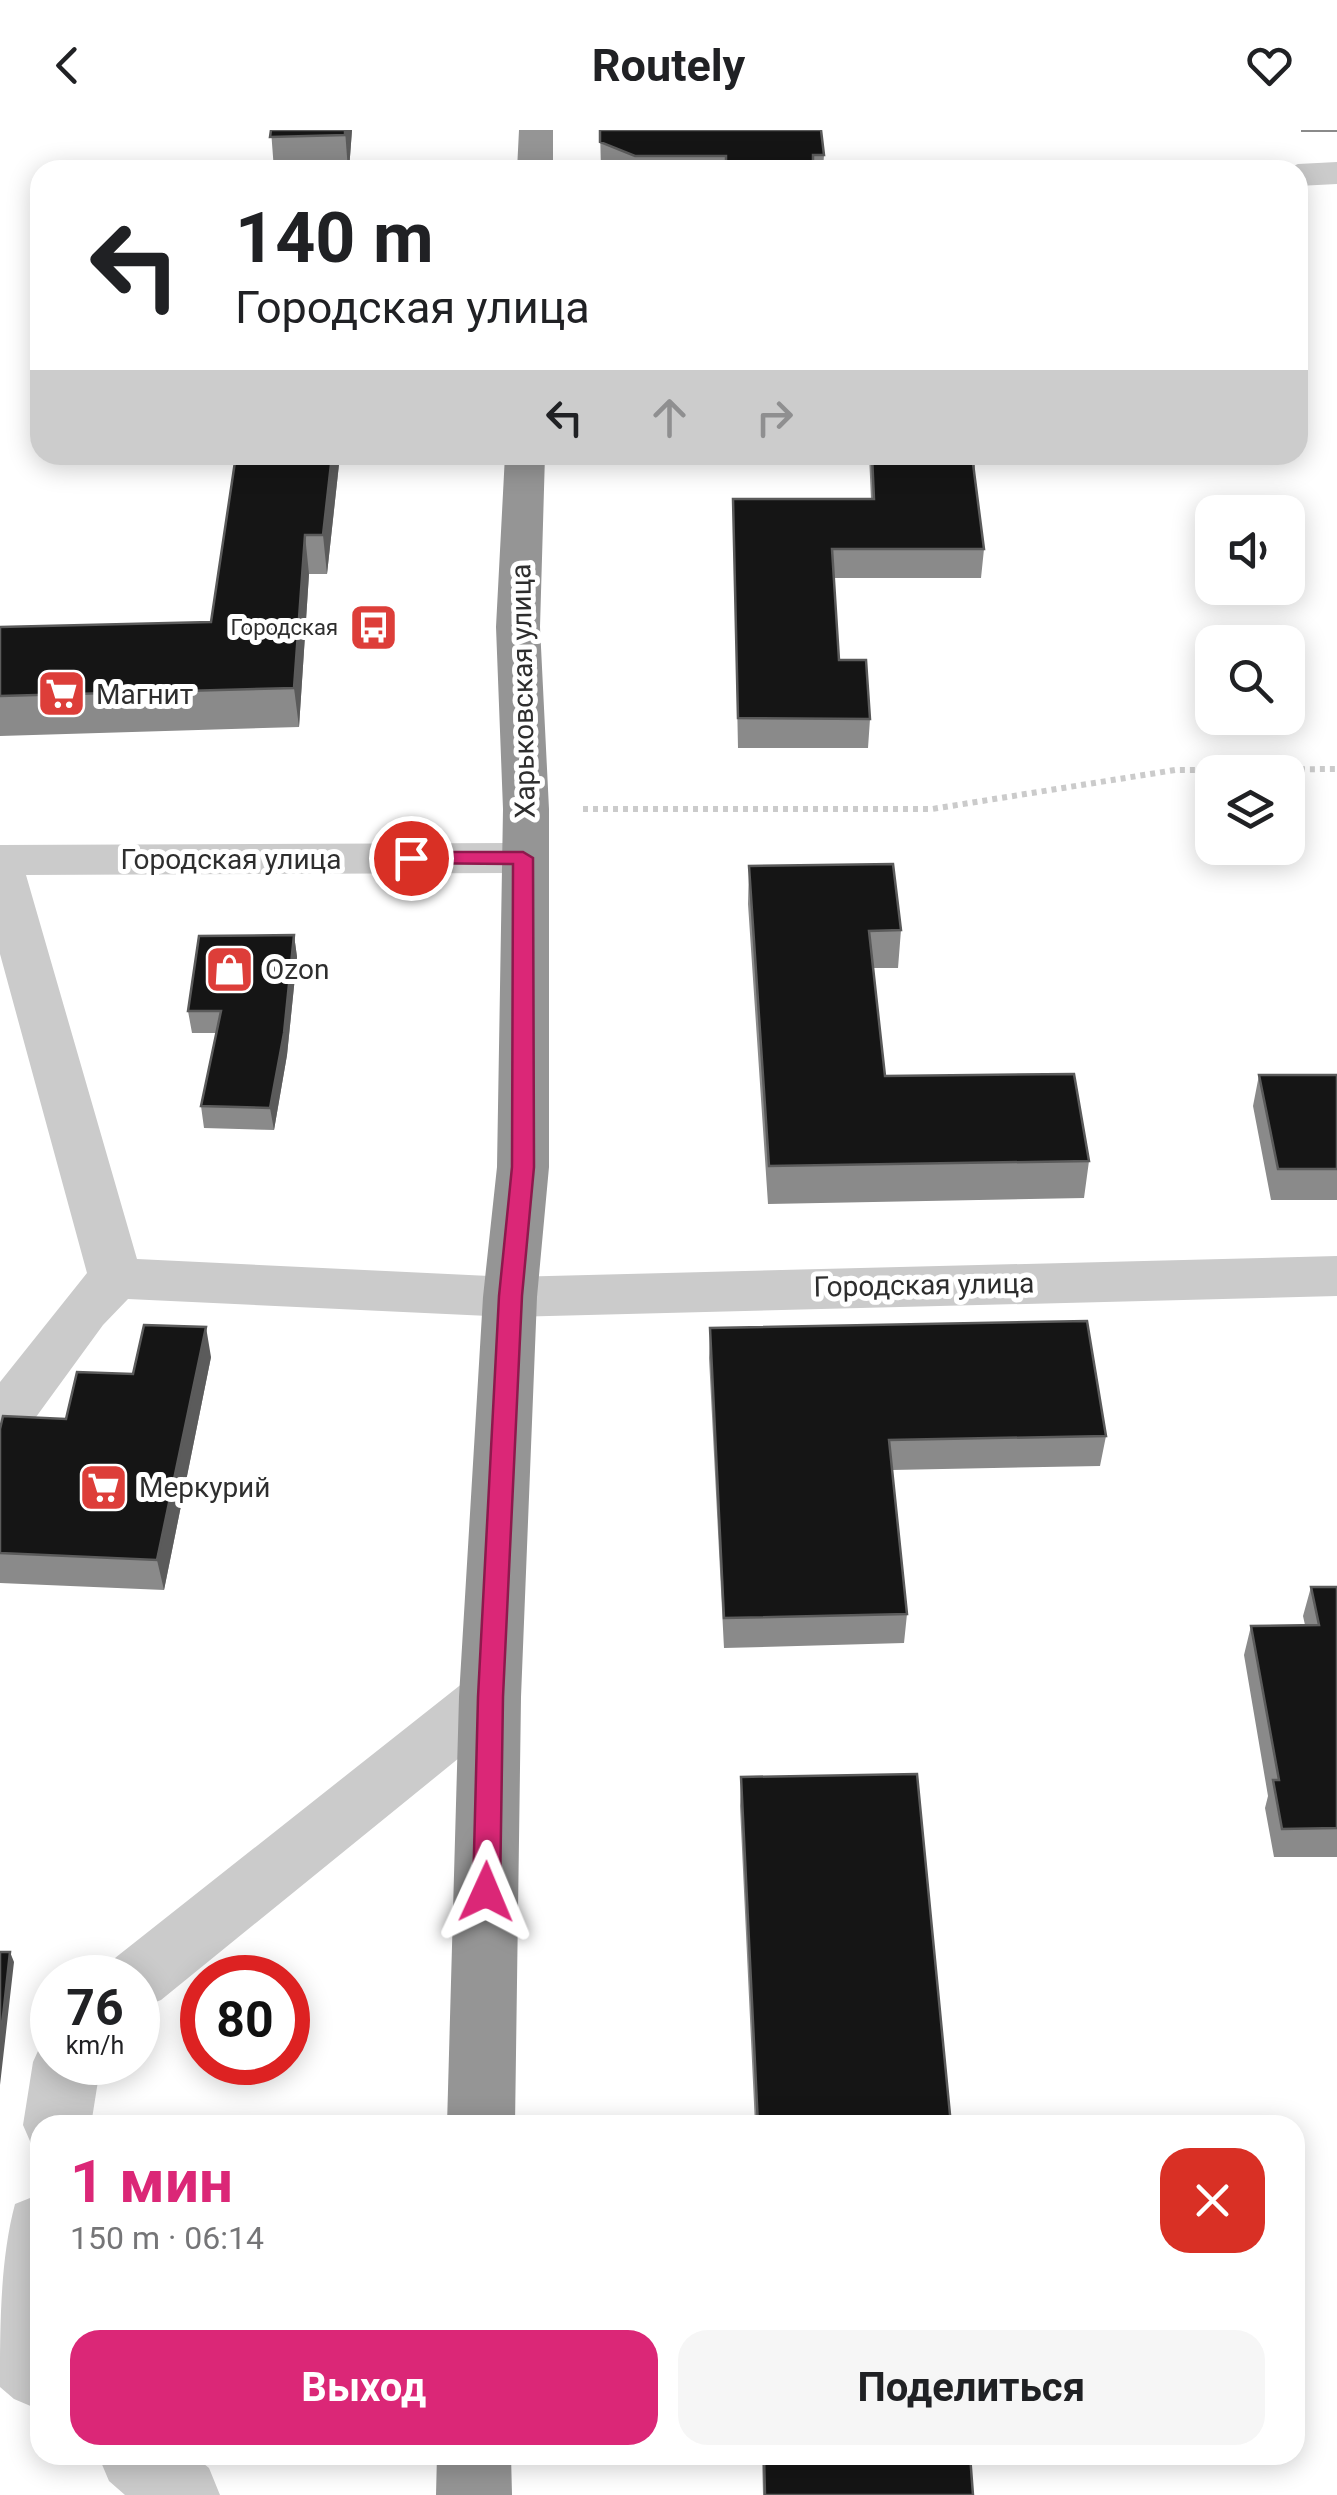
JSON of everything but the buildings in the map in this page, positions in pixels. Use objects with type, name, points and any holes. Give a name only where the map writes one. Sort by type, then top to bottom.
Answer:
[{"type":"highway","points":[[535,160],[536,130]]},
{"type":"highway","name":"Харьковская улица","points":[[481,2115],[490,1697],[510,1296],[523,1167],[524,834],[518,627],[525,465]]},
{"type":"highway","points":[[474,2465],[474,2495]]},
{"type":"street","points":[[1308,175],[1337,174]]},
{"type":"street","name":"Городская улица","points":[[0,863],[524,834]]},
{"type":"street","points":[[0,863],[115,1278],[84,1311],[0,1424]]},
{"type":"street","name":"Городская улица","points":[[115,1278],[510,1296],[1337,1276]]},
{"type":"street","points":[[160,1961],[490,1697]]},
{"type":"street","points":[[58,2115],[63,2085]]},
{"type":"street","points":[[30,2289],[19,2356],[30,2365]]},
{"type":"street","points":[[147,2465],[182,2495]]},
{"type":"path","points":[[524,834],[932,809],[1175,770],[1337,770]]},
{"type":"place","name":"Городская","points":[[373,627]]},
{"type":"place","name":"Магнит","points":[[61,694]]},
{"type":"place","name":"Ozon","points":[[230,969]]},
{"type":"place","name":"Меркурий","points":[[104,1487]]},
{"type":"route","points":[[411,858],[523,858],[523,1167],[510,1296],[490,1697],[486,1892]]}]
